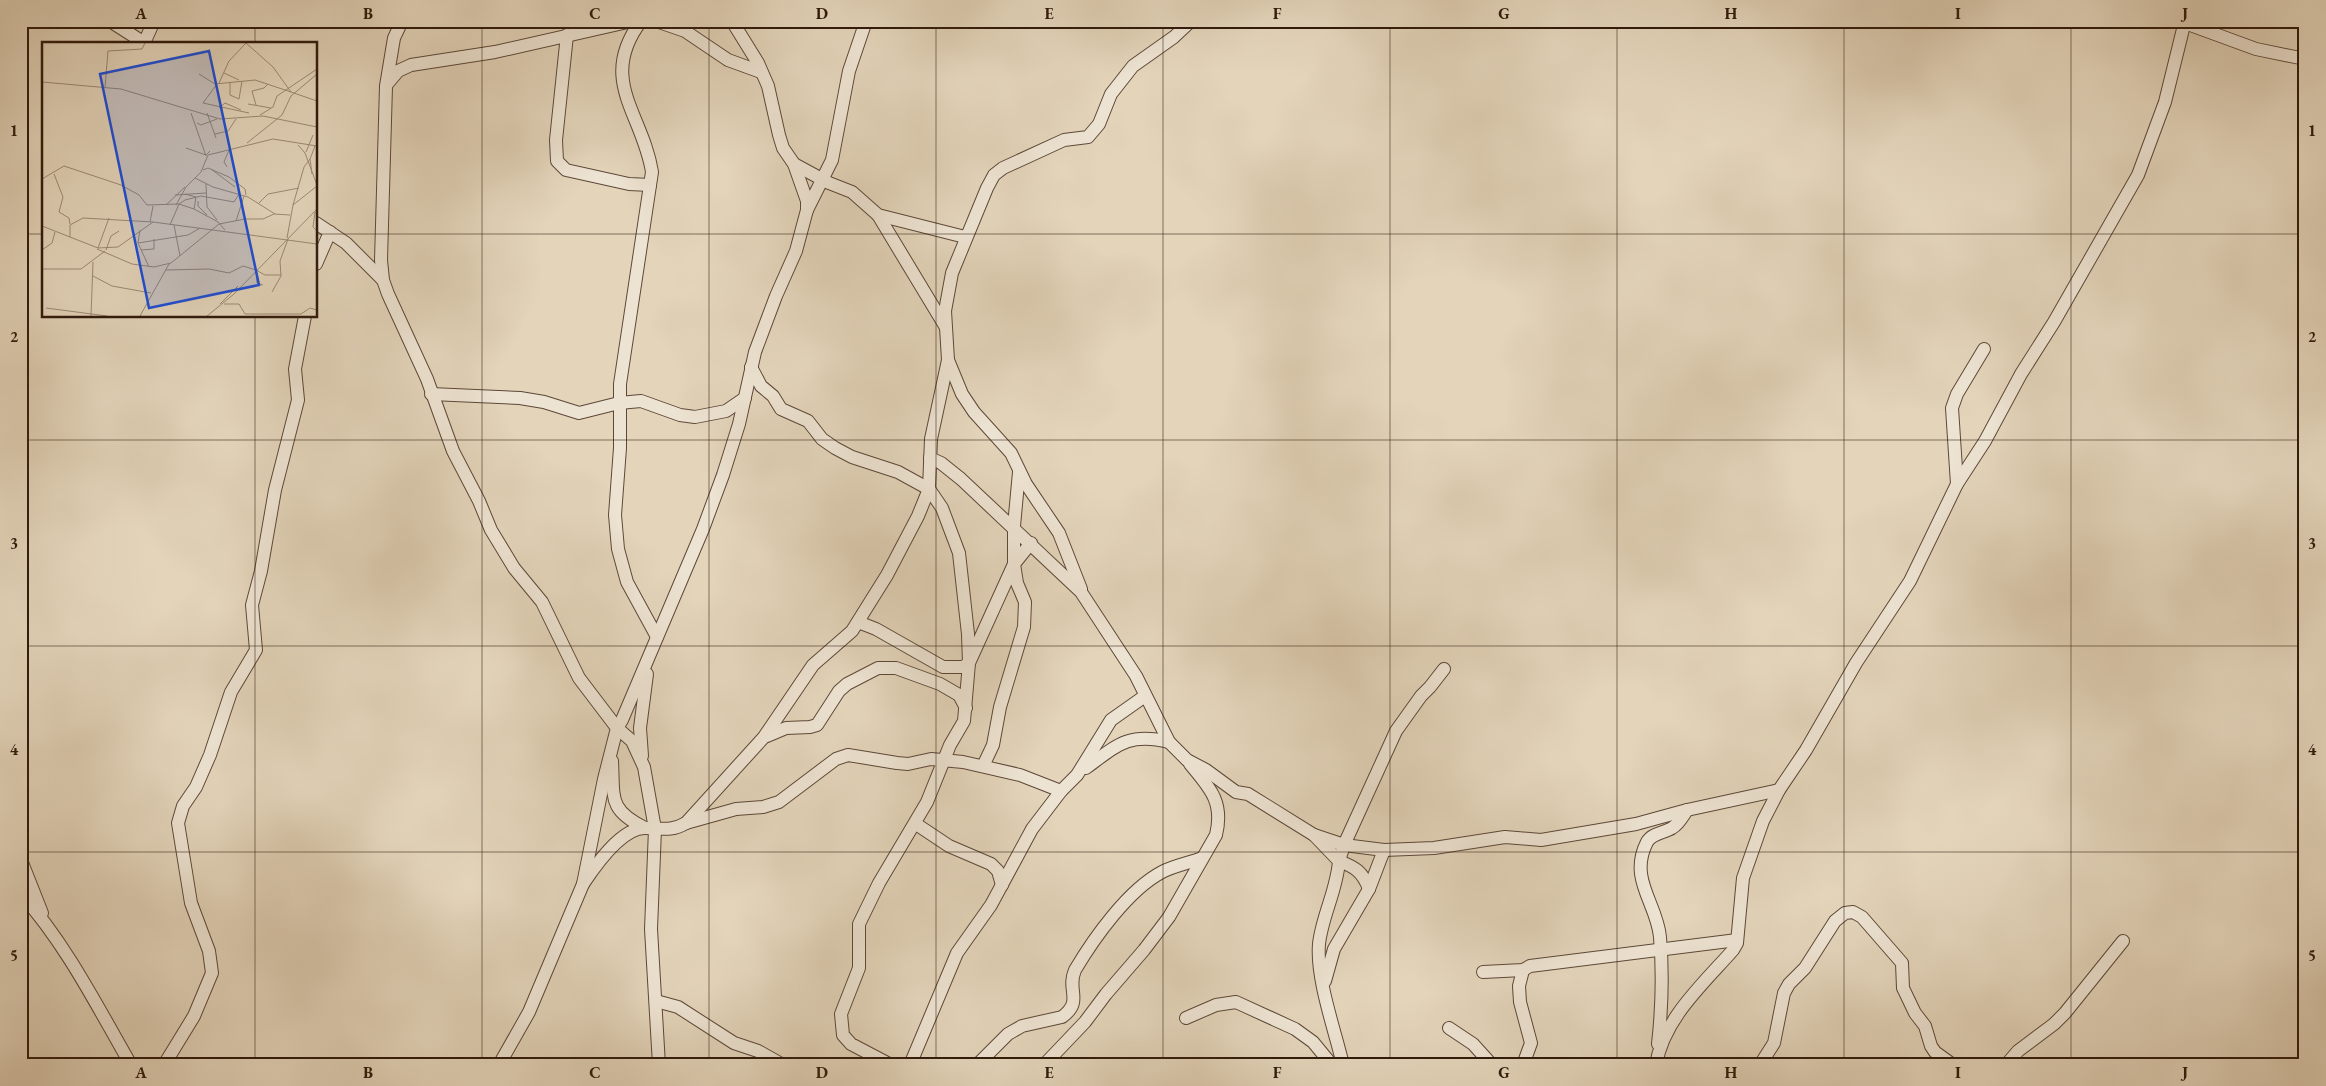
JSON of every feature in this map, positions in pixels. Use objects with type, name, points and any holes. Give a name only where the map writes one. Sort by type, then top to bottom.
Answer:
[{"type":"street","points":[[110,21],[126,25],[145,42],[154,21]]},
{"type":"street","points":[[402,21],[394,38],[386,86],[381,260],[383,280],[427,379],[457,461],[503,551],[525,584],[542,602],[579,678],[617,728],[632,741],[643,763]]},
{"type":"street","points":[[386,86],[398,71],[411,65],[496,52],[632,21]]},
{"type":"street","points":[[640,21],[628,38],[622,64],[627,100],[648,150],[652,172],[640,262],[625,341],[619,402],[620,448],[615,507],[617,541],[627,582],[657,638]]},
{"type":"street","points":[[656,21],[685,31],[728,60],[761,72]]},
{"type":"street","points":[[732,21],[758,63],[768,86],[783,148],[794,164],[807,210]]},
{"type":"street","points":[[499,1065],[529,1012],[583,884],[617,728],[710,511],[731,450],[751,367],[776,296],[796,251],[807,210],[824,180],[832,160],[848,71],[866,21]]},
{"type":"street","points":[[686,823],[764,737],[786,708],[813,665],[842,642],[858,622],[902,548],[918,516],[929,489],[931,439],[948,360],[945,326],[949,285],[965,237],[994,175],[1002,168],[1064,140],[1088,137],[1099,124],[1111,94],[1133,66],[1174,37],[1191,21]]},
{"type":"street","points":[[1656,1061],[1674,1022],[1690,999],[1733,950],[1738,940],[1743,878],[1763,821],[1779,790],[1806,750],[1856,663],[1910,581],[1957,484],[1985,441],[2021,374],[2054,322],[2138,174],[2165,102],[2185,22],[2256,49],[2305,59]]},
{"type":"street","points":[[566,35],[556,140],[557,161],[566,170],[629,184],[650,185]]},
{"type":"street","points":[[794,164],[852,192],[878,215],[945,326]]},
{"type":"street","points":[[878,215],[965,237]]},
{"type":"street","points":[[318,224],[346,243],[383,280]]},
{"type":"street","points":[[318,259],[330,232]]},
{"type":"street","points":[[164,1065],[194,1016],[212,973],[209,951],[191,903],[178,823],[183,806],[196,787],[210,754],[231,692],[256,650],[252,605],[262,571],[275,490],[298,400],[295,369],[304,318]]},
{"type":"street","points":[[1957,484],[1952,408],[1957,394],[1984,349]]},
{"type":"street","points":[[948,360],[962,394],[974,412],[1011,453],[1019,472],[1059,533],[1082,592],[1136,676],[1169,742],[1187,760],[1212,791],[1218,813],[1216,835],[1169,916],[1144,950],[1106,994],[1085,1022],[1044,1065]]},
{"type":"street","points":[[751,367],[761,386],[773,396],[781,409],[808,421],[822,439],[835,448],[852,457],[898,472],[929,489],[942,508],[959,553],[968,634],[969,663],[966,708],[962,727],[952,740],[939,775],[916,824],[880,883],[859,924],[859,968],[841,1014],[843,1035],[851,1044],[891,1065]]},
{"type":"street","points":[[431,394],[520,398],[544,402],[579,413],[619,402],[641,402],[680,415],[695,417],[726,411],[745,398]]},
{"type":"street","points":[[930,458],[941,463],[961,478],[1082,592]]},
{"type":"street","points":[[983,766],[993,745],[999,712],[1024,626],[1026,602],[1017,583],[1014,564],[1014,526],[1019,472]]},
{"type":"street","points":[[858,622],[876,629],[942,667],[958,668],[969,663],[1014,564],[1031,543]]},
{"type":"street","points":[[649,657],[640,728],[650,829],[651,929],[659,1065]]},
{"type":"street","points":[[764,737],[786,728],[817,725],[839,691],[847,684],[878,668],[896,668],[940,684],[959,695],[966,708]]},
{"type":"street","points":[[1343,1065],[1324,988],[1319,943],[1338,875],[1339,861],[1344,845],[1396,731],[1420,696],[1444,669]]},
{"type":"street","points":[[1077,775],[1111,720],[1145,696]]},
{"type":"street","points":[[910,1065],[957,953],[991,905],[1032,828],[1061,791],[1077,775],[1132,738],[1142,737],[1169,742]]},
{"type":"street","points":[[611,752],[617,808],[622,815],[650,829]]},
{"type":"street","points":[[583,884],[606,851],[637,829],[671,830],[686,823],[736,809],[763,807],[780,802],[842,756],[873,758],[897,764],[944,760],[983,766],[1037,780],[1061,791]]},
{"type":"street","points":[[1187,760],[1206,770],[1236,792],[1248,794],[1314,835],[1344,845],[1384,850],[1434,848],[1505,837],[1541,840],[1636,824],[1687,810],[1779,790]]},
{"type":"street","points":[[1656,1061],[1662,1007],[1661,950],[1659,926],[1647,898],[1640,865],[1642,852],[1649,839],[1674,827],[1687,810]]},
{"type":"street","points":[[916,824],[949,846],[991,864],[998,871],[1002,884]]},
{"type":"street","points":[[1314,835],[1339,861],[1359,870],[1365,878],[1369,889]]},
{"type":"street","points":[[1324,988],[1334,949],[1369,889],[1384,850]]},
{"type":"street","points":[[980,1062],[1008,1034],[1022,1026],[1054,1020],[1067,1014],[1074,1001],[1070,980],[1075,970],[1118,910],[1135,893],[1162,872],[1202,858]]},
{"type":"street","points":[[21,860],[45,920],[86,985],[131,1065]]},
{"type":"street","points":[[21,894],[45,920]]},
{"type":"street","points":[[1760,1065],[1774,1043],[1784,993],[1788,984],[1806,968],[1835,921],[1844,913],[1853,912],[1862,917],[1902,963],[1902,984],[1915,1013],[1925,1026],[1931,1046],[1935,1052],[1953,1065]]},
{"type":"street","points":[[1483,972],[1522,970],[1530,966],[1738,940]]},
{"type":"street","points":[[2006,1065],[2018,1051],[2066,1013],[2123,941]]},
{"type":"street","points":[[1522,970],[1519,986],[1520,1002],[1531,1043],[1523,1065]]},
{"type":"street","points":[[656,1002],[678,1007],[734,1043],[758,1052],[783,1065]]},
{"type":"street","points":[[1186,1018],[1216,1005],[1236,1002],[1295,1029],[1313,1042],[1332,1065]]},
{"type":"street","points":[[1449,1028],[1473,1044],[1492,1065]]},
{"type":"street","points":[[35,1065],[67,1065]]}]
